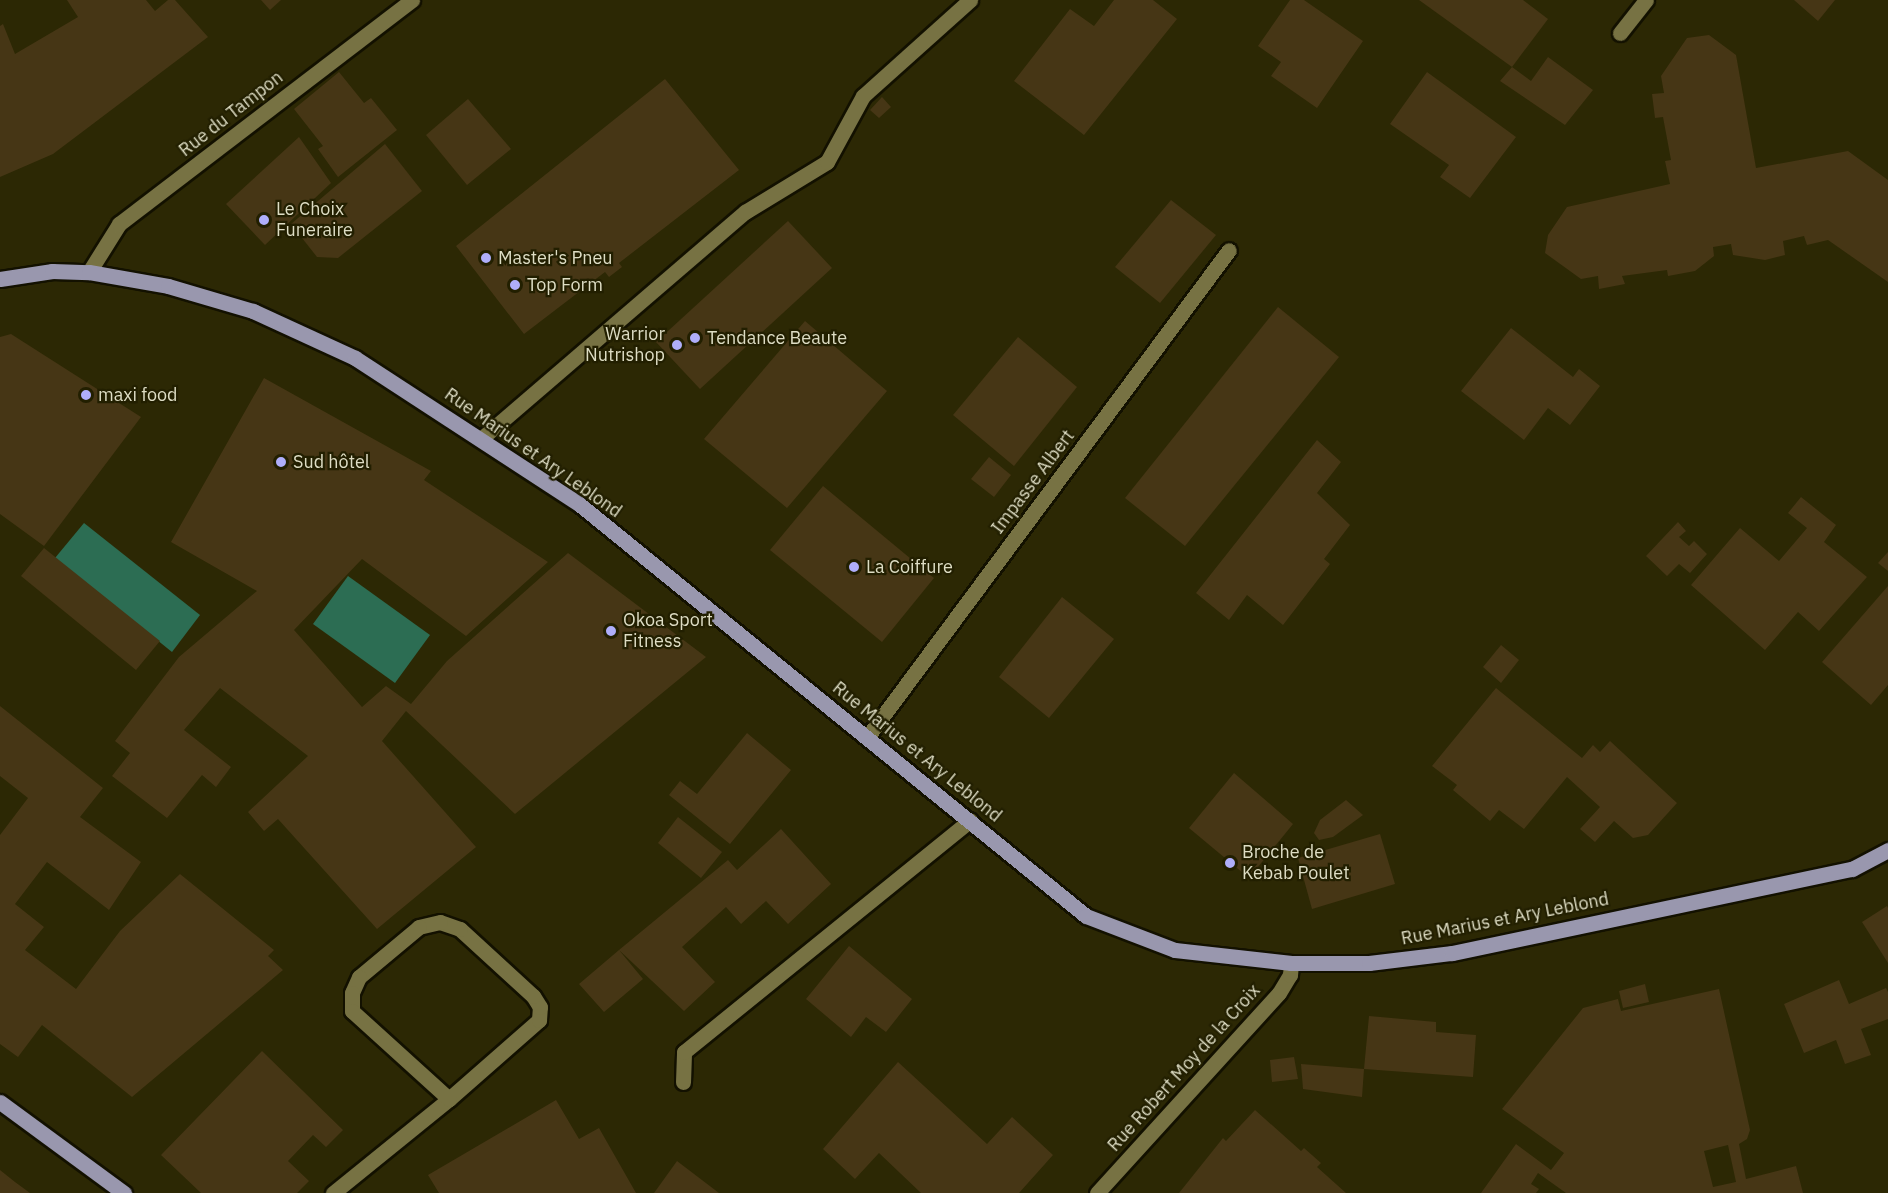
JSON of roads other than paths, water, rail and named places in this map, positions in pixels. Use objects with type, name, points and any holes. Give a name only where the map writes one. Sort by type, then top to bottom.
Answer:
[{"type":"main road","name":"Rue Marius et Ary Leblond","points":[[0,279],[52,272],[90,272],[168,286],[253,311],[355,358],[482,438],[579,504],[868,736],[1086,916],[1175,950],[1291,963],[1369,963],[1452,953],[1852,869],[1888,850]]},
{"type":"main road","points":[[0,1102],[124,1193]]},
{"type":"street","name":"Rue du Tampon","points":[[90,272],[119,224],[412,0]]},
{"type":"street","points":[[482,438],[745,212],[826,162],[863,96],[970,0]]},
{"type":"street","points":[[1620,33],[1646,0]]},
{"type":"street","name":"Impasse Albert","points":[[868,736],[1229,250]]},
{"type":"street","points":[[683,1082],[684,1052],[969,820]]},
{"type":"street","points":[[333,1193],[449,1099],[539,1020],[540,1007],[533,996],[460,929],[440,922],[419,927],[359,977],[352,993],[352,1011],[449,1099]]},
{"type":"street","name":"Rue Robert Moy de la Croix","points":[[1097,1193],[1279,993],[1290,975],[1291,963]]},
{"type":"place","name":"Le Choix Funeraire","points":[[264,220]]},
{"type":"place","name":"Master's Pneu","points":[[486,258]]},
{"type":"place","name":"Top Form","points":[[515,285]]},
{"type":"place","name":"Tendance Beaute","points":[[695,338]]},
{"type":"place","name":"Warrior Nutrishop","points":[[677,345]]},
{"type":"place","name":"maxi food","points":[[86,395]]},
{"type":"place","name":"Sud hôtel","points":[[281,462]]},
{"type":"place","name":"La Coiffure","points":[[854,567]]},
{"type":"place","name":"Okoa Sport Fitness","points":[[611,631]]},
{"type":"place","name":"Broche de Kebab Poulet","points":[[1230,863]]}]
